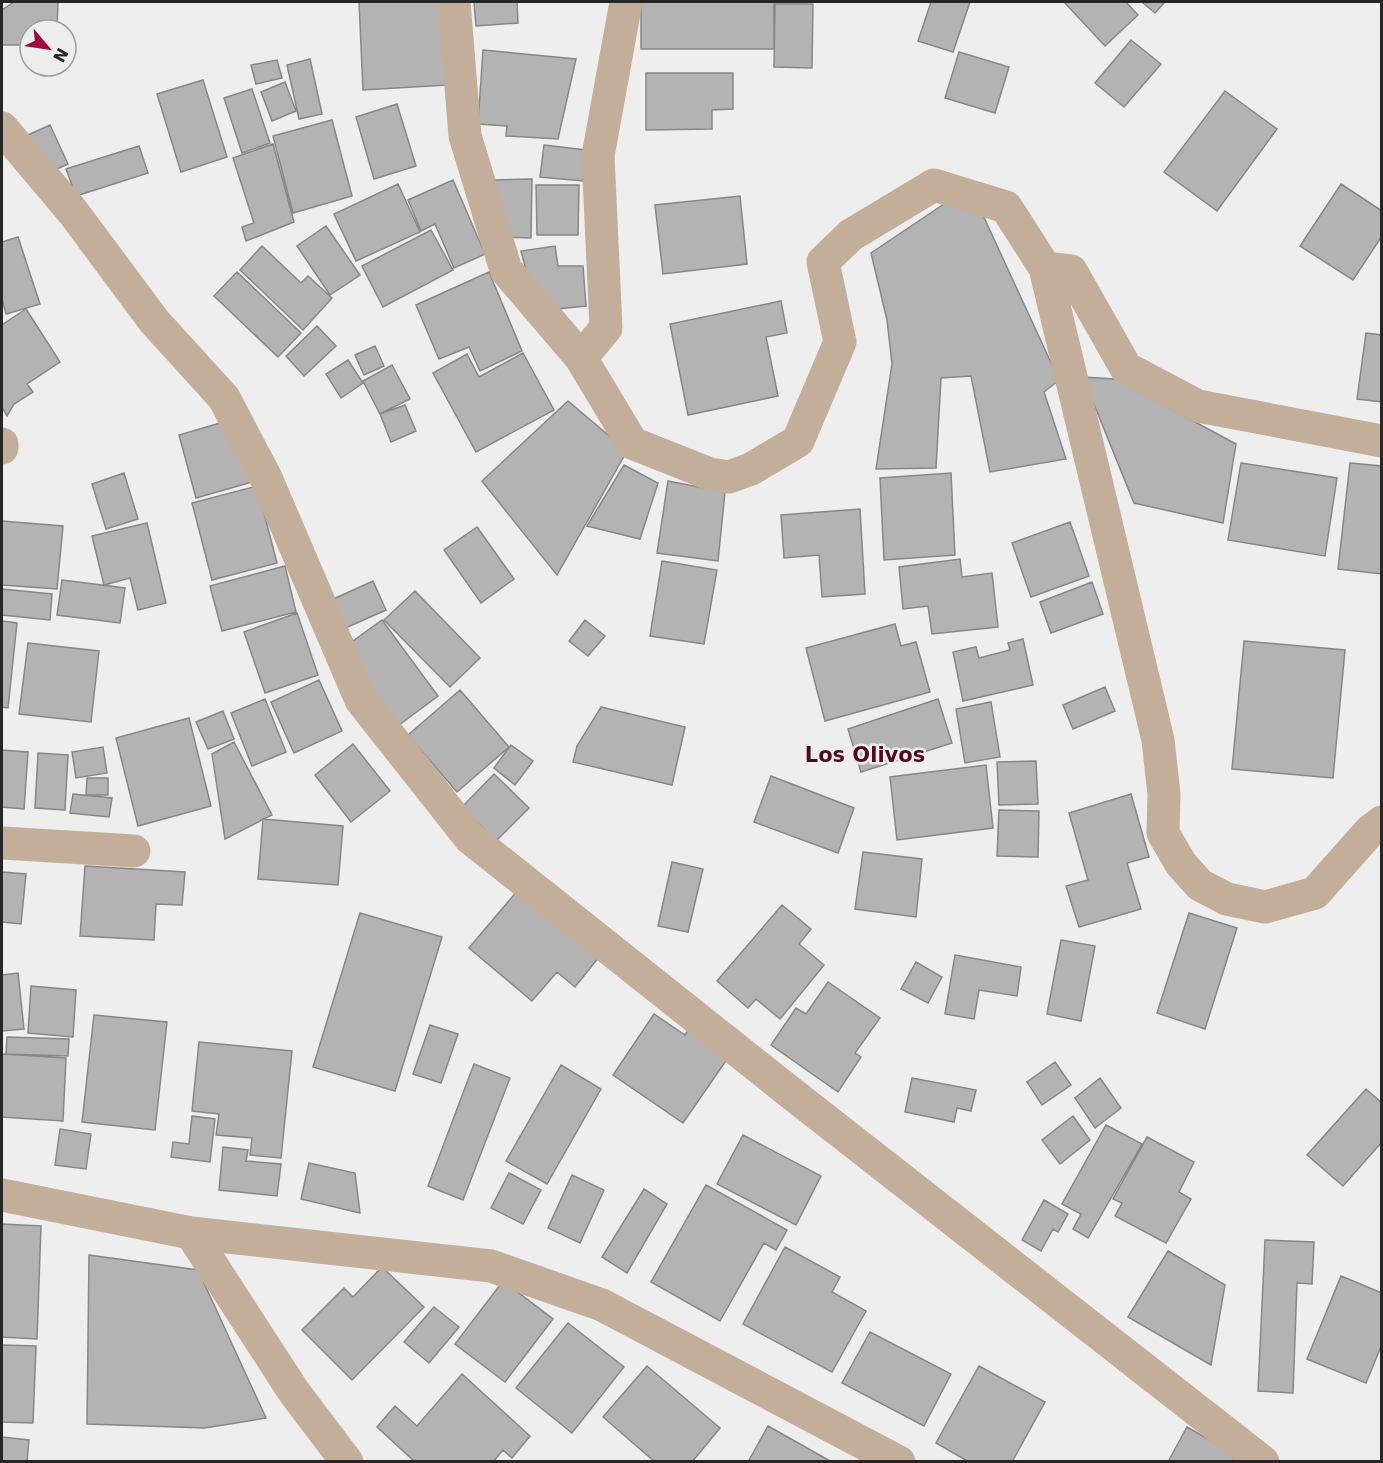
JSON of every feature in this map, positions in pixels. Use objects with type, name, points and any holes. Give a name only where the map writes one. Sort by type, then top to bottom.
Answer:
[{"type":"street","points":[[454,2],[465,136],[506,270],[581,358],[632,443],[710,474],[729,477],[751,469],[798,441],[840,342],[823,262],[851,235],[934,185],[1006,207],[1045,268],[1158,740],[1164,794],[1163,833],[1181,864],[1200,885],[1227,899],[1265,907],[1315,893],[1370,831],[1382,822]]},
{"type":"street","points":[[581,358],[606,328],[598,156],[626,2]]},
{"type":"street","points":[[2,128],[73,212],[154,321],[224,398],[266,478],[361,700],[470,838],[791,1094],[1263,1461]]},
{"type":"street","points":[[1045,268],[1071,270],[1125,368],[1198,406],[1382,441]]},
{"type":"street","points":[[2,843],[134,851]]},
{"type":"street","points":[[2,1195],[191,1233],[491,1266],[602,1305],[899,1461]]},
{"type":"street","points":[[191,1233],[294,1392],[347,1461]]},
{"type":"building","points":[[14,2],[58,2],[57,18],[18,18],[18,45],[2,45],[2,10]]},
{"type":"building","points":[[359,2],[442,2],[447,85],[363,90]]},
{"type":"building","points":[[474,2],[517,2],[518,23],[476,26]]},
{"type":"building","points":[[641,2],[774,2],[774,49],[641,49]]},
{"type":"building","points":[[931,2],[970,2],[953,52],[918,41]]},
{"type":"building","points":[[1064,2],[1126,2],[1138,15],[1105,46]]},
{"type":"building","points":[[1142,2],[1165,2],[1155,13]]},
{"type":"building","points":[[775,4],[813,4],[812,68],[774,67]]},
{"type":"building","points":[[1131,40],[1161,64],[1124,107],[1095,83]]},
{"type":"building","points":[[483,50],[576,59],[558,139],[506,136],[507,126],[478,124]]},
{"type":"building","points":[[959,52],[1009,67],[995,113],[945,98]]},
{"type":"building","points":[[310,59],[322,114],[299,119],[287,65]]},
{"type":"building","points":[[277,60],[282,78],[256,84],[251,65]]},
{"type":"building","points":[[646,73],[733,73],[733,109],[712,110],[712,129],[646,130]]},
{"type":"building","points":[[203,80],[227,157],[181,172],[157,94]]},
{"type":"building","points":[[285,82],[296,111],[272,121],[261,92]]},
{"type":"building","points":[[252,89],[270,143],[242,153],[224,98]]},
{"type":"building","points":[[1225,91],[1277,129],[1217,211],[1164,172]]},
{"type":"building","points":[[397,104],[416,166],[374,179],[356,117]]},
{"type":"building","points":[[332,120],[352,196],[293,213],[273,136]]},
{"type":"building","points":[[50,125],[68,164],[45,174],[28,135]]},
{"type":"building","points":[[273,144],[294,222],[246,241],[242,227],[254,223],[233,158]]},
{"type":"building","points":[[544,145],[586,150],[583,181],[540,177]]},
{"type":"building","points":[[139,146],[148,173],[76,196],[66,169]]},
{"type":"building","points":[[532,179],[531,238],[502,237],[493,180]]},
{"type":"building","points":[[453,180],[485,254],[454,268],[435,224],[421,231],[408,200]]},
{"type":"building","points":[[398,184],[420,232],[356,261],[334,214]]},
{"type":"building","points":[[1341,184],[1382,211],[1382,236],[1353,280],[1300,246]]},
{"type":"building","points":[[536,185],[579,185],[578,235],[537,235]]},
{"type":"building","points":[[740,196],[747,264],[663,274],[655,205]]},
{"type":"building","points":[[947,202],[981,211],[1059,380],[1044,392],[1066,459],[990,472],[971,376],[941,378],[936,468],[876,469],[892,364],[887,320],[871,253]]},
{"type":"building","points":[[326,226],[360,275],[330,295],[297,246]]},
{"type":"building","points":[[431,230],[453,270],[383,307],[362,266]]},
{"type":"building","points":[[18,237],[40,304],[6,314],[2,299],[2,242]]},
{"type":"building","points":[[262,246],[301,283],[308,276],[332,298],[303,330],[240,270]]},
{"type":"building","points":[[555,246],[558,266],[583,266],[586,306],[547,310],[529,282],[521,251]]},
{"type":"building","points":[[237,272],[301,333],[278,357],[214,296]]},
{"type":"building","points":[[489,272],[522,351],[480,371],[469,347],[439,359],[416,305]]},
{"type":"building","points":[[781,301],[787,333],[766,337],[778,396],[688,415],[670,324]]},
{"type":"building","points":[[26,309],[60,362],[27,384],[33,392],[14,404],[7,416],[2,407],[2,325]]},
{"type":"building","points":[[317,326],[336,346],[304,376],[286,356]]},
{"type":"building","points":[[1366,333],[1382,335],[1382,402],[1357,399]]},
{"type":"building","points":[[375,346],[384,366],[364,375],[355,355]]},
{"type":"building","points":[[523,353],[554,410],[476,452],[433,373],[467,354],[479,377]]},
{"type":"building","points":[[348,360],[363,383],[341,398],[326,374]]},
{"type":"building","points":[[392,365],[410,399],[380,414],[363,381]]},
{"type":"building","points":[[1083,377],[1115,379],[1236,444],[1223,523],[1134,503]]},
{"type":"building","points":[[568,401],[627,451],[557,575],[482,481]]},
{"type":"building","points":[[405,405],[416,431],[391,442],[380,414]]},
{"type":"building","points":[[234,419],[252,482],[196,498],[179,435]]},
{"type":"building","points":[[1241,463],[1337,478],[1325,556],[1228,540]]},
{"type":"building","points":[[1350,463],[1382,466],[1382,574],[1338,569]]},
{"type":"building","points":[[624,465],[658,483],[640,539],[587,526]]},
{"type":"building","points":[[124,473],[138,519],[106,529],[92,484]]},
{"type":"building","points":[[951,473],[955,555],[884,560],[880,478]]},
{"type":"building","points":[[668,481],[725,492],[718,561],[657,553]]},
{"type":"building","points":[[257,486],[277,563],[212,580],[192,503]]},
{"type":"building","points":[[860,509],[865,594],[822,597],[819,555],[784,558],[781,515]]},
{"type":"building","points":[[2,521],[63,526],[57,589],[2,585]]},
{"type":"building","points":[[1070,522],[1089,576],[1031,597],[1012,543]]},
{"type":"building","points":[[147,523],[166,603],[138,610],[130,578],[104,585],[92,536]]},
{"type":"building","points":[[477,527],[514,579],[481,603],[444,550]]},
{"type":"building","points":[[960,559],[962,577],[992,573],[998,627],[932,634],[928,606],[903,609],[899,567]]},
{"type":"building","points":[[662,561],[717,570],[704,644],[650,636]]},
{"type":"building","points":[[285,566],[296,612],[222,631],[210,586]]},
{"type":"building","points":[[62,580],[125,588],[120,623],[57,615]]},
{"type":"building","points":[[373,581],[386,610],[341,630],[329,601]]},
{"type":"building","points":[[1092,582],[1103,614],[1051,633],[1040,602]]},
{"type":"building","points":[[2,589],[52,594],[50,620],[2,615]]},
{"type":"building","points":[[415,591],[480,658],[450,687],[384,620]]},
{"type":"building","points":[[297,613],[318,675],[265,693],[244,632]]},
{"type":"building","points":[[382,620],[438,696],[399,725],[342,649]]},
{"type":"building","points":[[585,620],[605,636],[588,656],[569,641]]},
{"type":"building","points":[[2,621],[17,623],[8,708],[2,707]]},
{"type":"building","points":[[895,624],[901,646],[916,642],[930,692],[825,721],[806,648]]},
{"type":"building","points":[[1023,639],[1033,685],[963,701],[953,652],[976,647],[979,658],[1010,650],[1008,643]]},
{"type":"building","points":[[1244,641],[1345,650],[1333,778],[1232,769]]},
{"type":"building","points":[[28,643],[99,651],[91,722],[19,714]]},
{"type":"building","points":[[319,680],[342,731],[294,753],[271,702]]},
{"type":"building","points":[[1105,687],[1115,711],[1073,729],[1063,705]]},
{"type":"building","points":[[460,690],[509,747],[457,792],[408,735]]},
{"type":"building","points":[[265,699],[286,752],[252,766],[231,713]]},
{"type":"building","points":[[938,699],[952,743],[861,772],[848,729]]},
{"type":"building","points":[[991,702],[1000,757],[965,763],[956,709]]},
{"type":"building","points":[[601,707],[685,727],[672,785],[573,762],[577,746]]},
{"type":"building","points":[[223,711],[234,739],[208,749],[196,722]]},
{"type":"building","points":[[189,718],[211,806],[138,826],[116,738]]},
{"type":"building","points":[[234,742],[272,815],[225,839],[212,754]]},
{"type":"building","points":[[353,744],[390,791],[351,822],[315,775]]},
{"type":"building","points":[[511,745],[533,761],[515,785],[494,768]]},
{"type":"building","points":[[103,747],[107,773],[76,778],[72,752]]},
{"type":"building","points":[[2,750],[28,752],[24,809],[2,807]]},
{"type":"building","points":[[38,753],[68,755],[65,810],[35,808]]},
{"type":"building","points":[[1036,761],[1038,804],[999,805],[997,762]]},
{"type":"building","points":[[986,765],[993,828],[897,840],[890,777]]},
{"type":"building","points":[[494,774],[529,808],[496,841],[462,807]]},
{"type":"building","points":[[771,776],[854,808],[838,853],[754,822]]},
{"type":"building","points":[[87,778],[108,778],[108,795],[86,795]]},
{"type":"building","points":[[73,794],[112,798],[109,817],[70,813]]},
{"type":"building","points":[[1131,794],[1149,857],[1127,863],[1141,909],[1079,927],[1066,886],[1088,880],[1069,813]]},
{"type":"building","points":[[999,810],[1039,811],[1038,857],[997,856]]},
{"type":"building","points":[[263,819],[343,826],[338,885],[258,879]]},
{"type":"building","points":[[863,852],[922,859],[916,917],[855,909]]},
{"type":"building","points":[[672,862],[703,869],[688,932],[658,926]]},
{"type":"building","points":[[85,866],[185,872],[182,905],[156,904],[154,940],[80,936]]},
{"type":"building","points":[[2,872],[26,874],[21,924],[2,922]]},
{"type":"building","points":[[518,890],[599,957],[575,987],[557,972],[532,1001],[469,948]]},
{"type":"building","points":[[782,905],[811,929],[799,944],[824,965],[780,1019],[756,999],[748,1008],[717,981]]},
{"type":"building","points":[[360,913],[442,937],[395,1091],[313,1067]]},
{"type":"building","points":[[1189,913],[1237,928],[1205,1029],[1157,1013]]},
{"type":"building","points":[[1061,940],[1095,946],[1081,1021],[1047,1014]]},
{"type":"building","points":[[955,955],[1021,967],[1017,996],[979,990],[974,1019],[945,1014]]},
{"type":"building","points":[[916,962],[942,977],[928,1003],[901,989]]},
{"type":"building","points":[[18,973],[24,1029],[2,1031],[2,975]]},
{"type":"building","points":[[828,982],[880,1018],[855,1053],[861,1057],[838,1092],[771,1045],[796,1008],[806,1014]]},
{"type":"building","points":[[31,986],[76,990],[73,1037],[28,1033]]},
{"type":"building","points":[[654,1014],[685,1035],[690,1027],[730,1055],[683,1123],[613,1075]]},
{"type":"building","points":[[94,1015],[167,1022],[155,1130],[82,1122]]},
{"type":"building","points":[[430,1025],[458,1034],[441,1083],[413,1074]]},
{"type":"building","points":[[7,1037],[69,1039],[68,1056],[6,1054]]},
{"type":"building","points":[[199,1042],[292,1051],[281,1158],[250,1155],[252,1138],[216,1135],[219,1114],[192,1111]]},
{"type":"building","points":[[2,1054],[66,1058],[63,1121],[2,1117]]},
{"type":"building","points":[[1055,1062],[1071,1085],[1042,1105],[1027,1082]]},
{"type":"building","points":[[474,1064],[510,1078],[463,1200],[428,1186]]},
{"type":"building","points":[[561,1065],[601,1089],[547,1184],[506,1161]]},
{"type":"building","points":[[912,1078],[976,1090],[971,1111],[957,1108],[954,1122],[905,1112]]},
{"type":"building","points":[[1100,1078],[1121,1108],[1095,1128],[1075,1098]]},
{"type":"building","points":[[1366,1089],[1382,1103],[1382,1142],[1343,1186],[1307,1155]]},
{"type":"building","points":[[192,1116],[215,1119],[210,1162],[171,1157],[173,1142],[189,1144]]},
{"type":"building","points":[[1073,1116],[1090,1140],[1060,1164],[1042,1140]]},
{"type":"building","points":[[1106,1125],[1142,1144],[1088,1238],[1073,1229],[1081,1214],[1062,1204]]},
{"type":"building","points":[[60,1129],[91,1134],[86,1169],[55,1165]]},
{"type":"building","points":[[743,1135],[821,1176],[796,1225],[717,1184]]},
{"type":"building","points":[[1147,1137],[1194,1162],[1179,1192],[1191,1199],[1166,1243],[1115,1216],[1122,1203],[1113,1199]]},
{"type":"building","points":[[223,1147],[248,1150],[246,1161],[281,1164],[277,1196],[219,1190]]},
{"type":"building","points":[[309,1163],[355,1173],[360,1213],[301,1199]]},
{"type":"building","points":[[509,1173],[541,1190],[523,1224],[491,1208]]},
{"type":"building","points":[[572,1175],[604,1190],[580,1243],[548,1228]]},
{"type":"building","points":[[706,1185],[787,1230],[776,1250],[764,1243],[720,1321],[651,1282]]},
{"type":"building","points":[[644,1189],[667,1204],[627,1273],[602,1257]]},
{"type":"building","points":[[1044,1200],[1068,1214],[1058,1232],[1053,1229],[1041,1251],[1022,1240]]},
{"type":"building","points":[[2,1224],[41,1226],[37,1339],[2,1337]]},
{"type":"building","points":[[1265,1240],[1314,1242],[1312,1284],[1297,1283],[1293,1393],[1258,1391]]},
{"type":"building","points":[[785,1247],[840,1277],[832,1292],[866,1311],[832,1372],[743,1324]]},
{"type":"building","points":[[1168,1251],[1225,1285],[1211,1365],[1128,1317]]},
{"type":"building","points":[[89,1255],[198,1270],[266,1418],[205,1428],[87,1424]]},
{"type":"building","points":[[382,1267],[424,1307],[352,1380],[302,1330],[344,1288],[353,1297]]},
{"type":"building","points":[[1341,1276],[1382,1293],[1382,1344],[1366,1383],[1307,1359]]},
{"type":"building","points":[[503,1281],[553,1319],[505,1382],[455,1344]]},
{"type":"building","points":[[434,1307],[459,1327],[429,1363],[404,1342]]},
{"type":"building","points":[[568,1323],[624,1367],[572,1433],[516,1388]]},
{"type":"building","points":[[870,1332],[951,1374],[924,1426],[842,1383]]},
{"type":"building","points":[[2,1345],[36,1346],[33,1423],[2,1422]]},
{"type":"building","points":[[647,1366],[720,1428],[692,1462],[655,1462],[603,1417]]},
{"type":"building","points":[[979,1366],[1045,1402],[1012,1462],[969,1462],[936,1443]]},
{"type":"building","points":[[462,1374],[530,1436],[512,1458],[503,1450],[493,1462],[415,1462],[377,1427],[395,1406],[417,1426]]},
{"type":"building","points":[[768,1426],[832,1462],[748,1462]]},
{"type":"building","points":[[1187,1427],[1236,1455],[1232,1462],[1168,1462]]},
{"type":"building","points":[[2,1437],[29,1440],[27,1462],[2,1462]]},
{"type":"district","name":"Los Olivos","points":[[865,755]]}]
